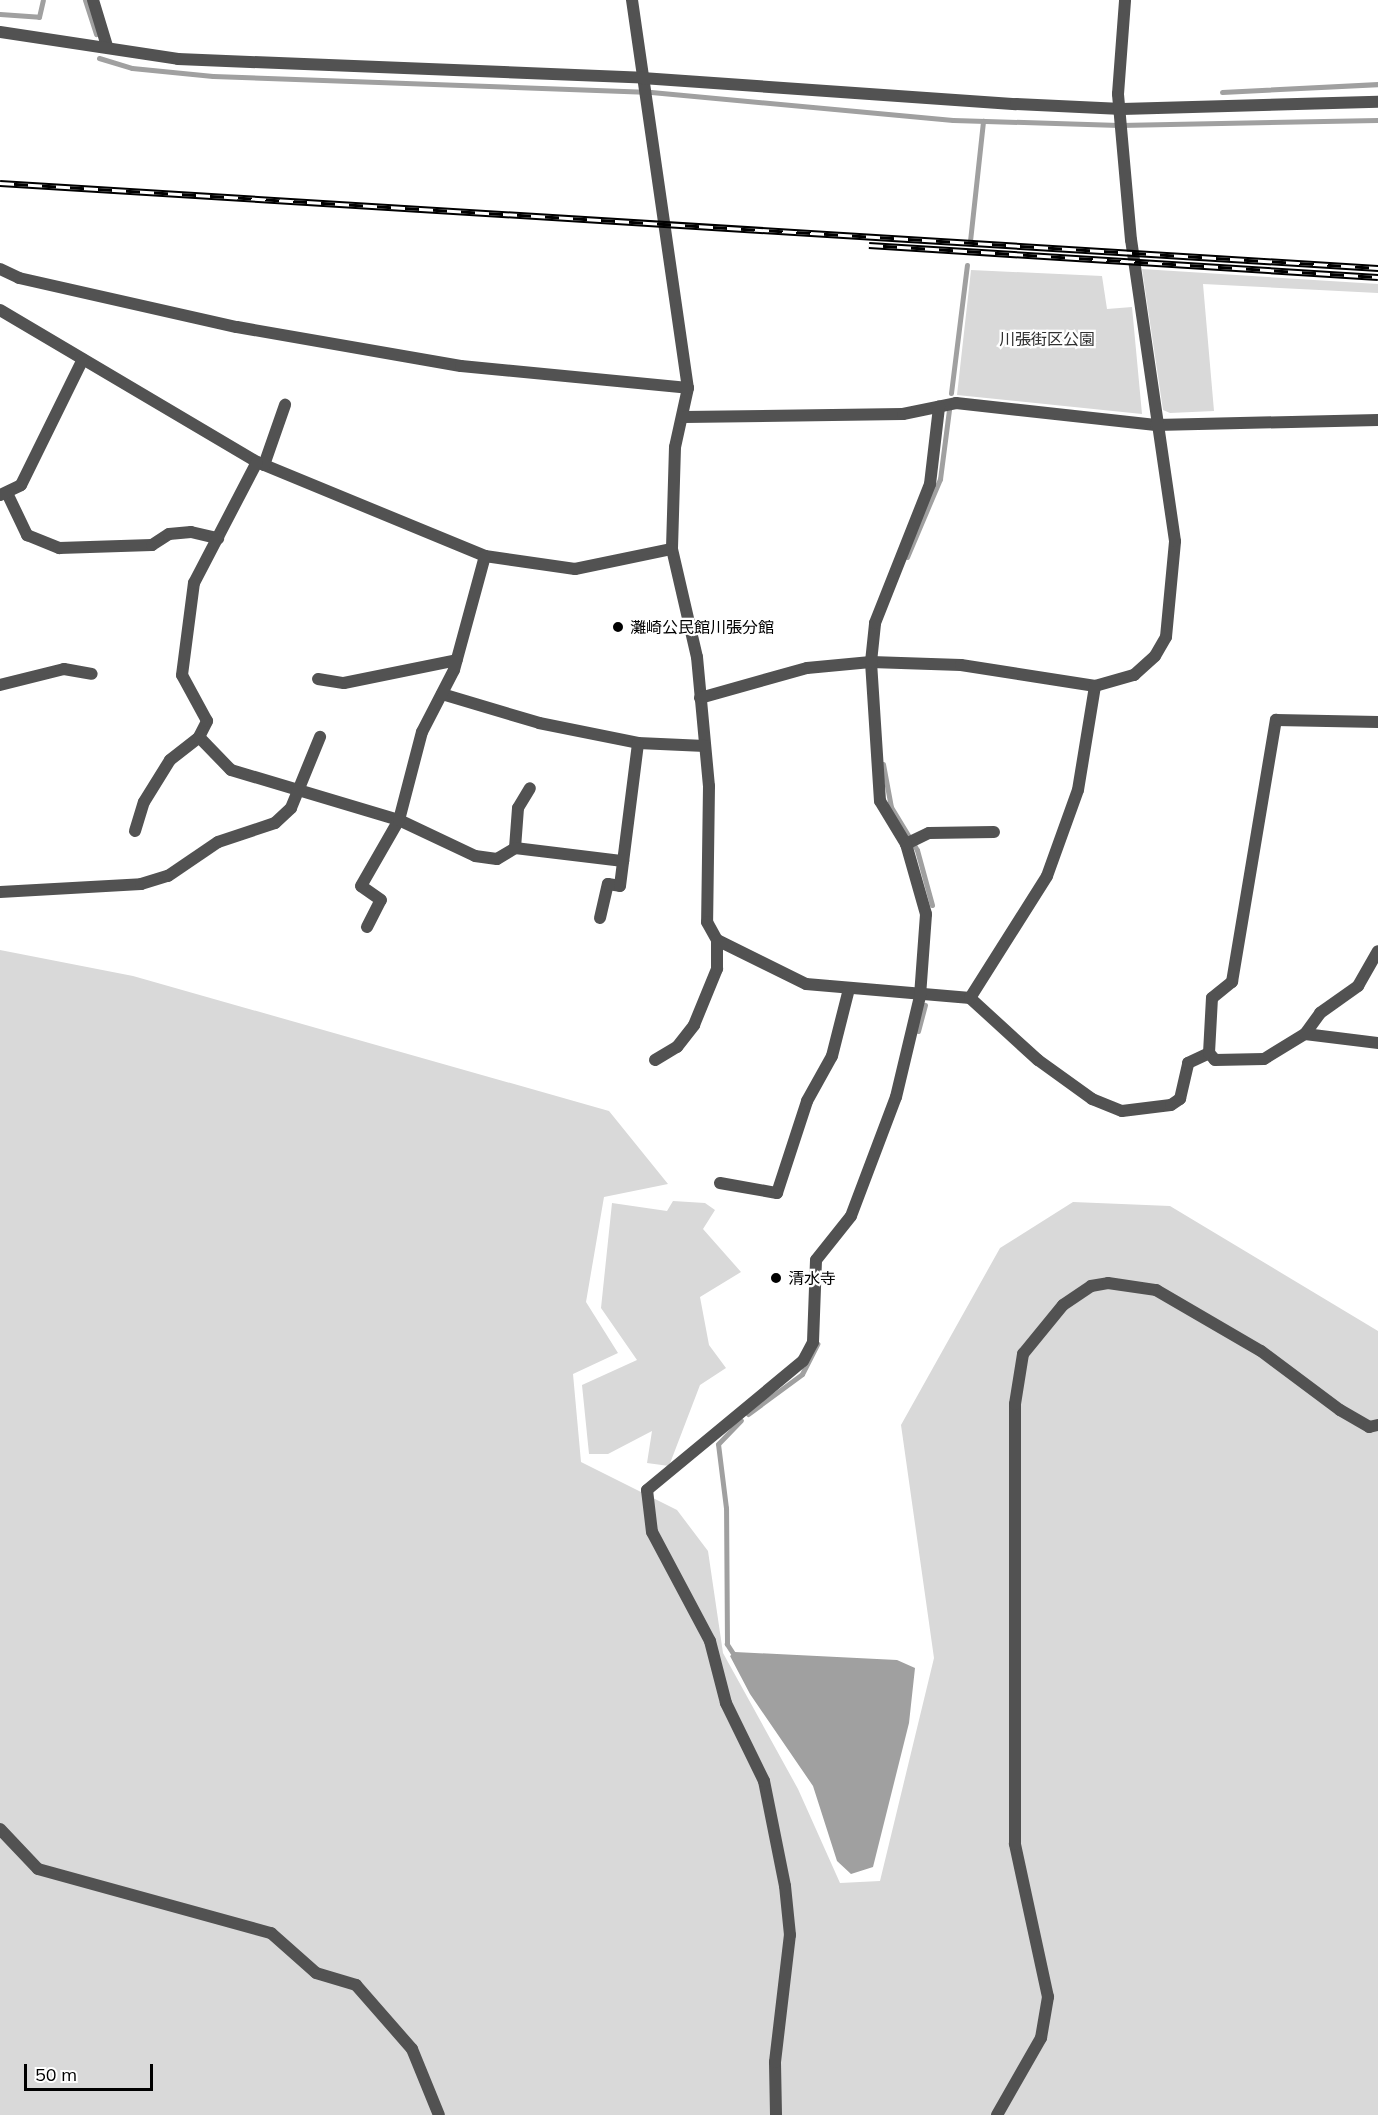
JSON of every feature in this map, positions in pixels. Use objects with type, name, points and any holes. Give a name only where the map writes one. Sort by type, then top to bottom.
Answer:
[{"type":"street","points":[[93,0],[107,46]]},
{"type":"street","points":[[632,0],[688,388],[684,417],[675,447],[672,549],[697,657],[705,746],[707,922],[717,940],[717,969],[694,1025],[677,1047],[655,1060]]},
{"type":"street","points":[[700,698],[807,668],[871,662],[961,665],[1095,686],[1134,675],[1166,637],[1175,541],[1156,425],[1131,240],[1124,119],[1125,0]]},
{"type":"street","points":[[0,32],[178,58],[1124,119],[1378,102]]},
{"type":"street","points":[[0,269],[237,327],[461,366],[688,388]]},
{"type":"street","points":[[0,310],[261,463],[485,555],[575,568],[672,549]]},
{"type":"street","points":[[83,359],[21,485],[4,494],[27,535],[59,548],[152,546],[169,534],[191,532],[218,538]]},
{"type":"street","points":[[684,417],[903,414],[956,403],[1156,425],[1378,420]]},
{"type":"street","points":[[135,831],[144,802],[170,760],[199,737],[207,721],[182,675],[194,583],[261,463],[285,405]]},
{"type":"street","points":[[776,2115],[775,2062],[790,1935],[785,1886],[764,1781],[726,1703],[710,1641],[652,1532],[647,1490],[795,1370],[810,1350],[816,1260],[855,1207],[865,1167],[893,1106],[920,996],[926,914],[911,842],[877,789],[871,662],[875,622],[930,484],[939,407]]},
{"type":"street","points":[[367,927],[381,900],[360,886],[399,820],[422,732],[457,660],[485,555]]},
{"type":"street","points":[[318,679],[344,683],[457,660]]},
{"type":"street","points":[[0,685],[64,669],[92,674]]},
{"type":"street","points":[[970,998],[1047,876],[1078,790],[1095,686]]},
{"type":"street","points":[[442,694],[539,723],[638,742],[705,746]]},
{"type":"street","points":[[1378,722],[1276,720],[1232,982],[1212,998],[1209,1053],[1215,1060],[1264,1059],[1305,1034],[1320,1013],[1358,986],[1378,951]]},
{"type":"street","points":[[199,737],[231,770],[399,820],[475,856],[497,859],[515,848],[623,861]]},
{"type":"street","points":[[0,892],[141,884],[168,876],[218,842],[275,823],[302,791],[320,737]]},
{"type":"street","points":[[600,918],[608,884],[620,886],[638,742]]},
{"type":"street","points":[[515,848],[518,808],[530,788]]},
{"type":"street","points":[[911,842],[939,832],[994,832]]},
{"type":"street","points":[[717,940],[806,984],[920,996],[970,998],[1038,1060],[1092,1099],[1122,1111],[1171,1105],[1180,1099],[1188,1063],[1209,1053]]},
{"type":"street","points":[[720,1183],[777,1193],[807,1101],[831,1056],[849,989]]},
{"type":"street","points":[[1305,1034],[1378,1043]]},
{"type":"street","points":[[997,2115],[1041,2038],[1048,1997],[1015,1844],[1016,1404],[1023,1354],[1062,1305],[1090,1286],[1108,1283],[1156,1290],[1262,1351],[1340,1410],[1369,1427],[1378,1425]]},
{"type":"street","points":[[0,1830],[38,1869],[271,1933],[316,1973],[356,1985],[412,2049],[439,2115]]},
{"type":"green space","points":[[1142,269],[1378,284],[1378,293],[1203,284],[1214,411],[1170,413],[1163,410]]},
{"type":"green space","name":"川張街区公園","points":[[971,270],[1102,276],[1107,309],[1132,307],[1142,414],[957,395]]},
{"type":"green space","points":[[0,950],[133,976],[609,1111],[668,1184],[604,1197],[586,1302],[618,1353],[573,1374],[581,1462],[677,1510],[708,1551],[723,1653],[798,1789],[840,1883],[880,1881],[934,1658],[901,1425],[1000,1248],[1073,1202],[1170,1206],[1378,1331],[1378,2115],[0,2115]]},
{"type":"green space","points":[[673,1201],[705,1203],[715,1210],[703,1229],[741,1272],[700,1297],[709,1345],[726,1368],[700,1385],[669,1466],[647,1463],[652,1431],[608,1454],[589,1454],[582,1385],[637,1360],[601,1308],[612,1203],[667,1211]]},
{"type":"shaded area","points":[[735,1652],[897,1660],[915,1668],[909,1723],[873,1867],[851,1874],[837,1861],[813,1786],[750,1694],[730,1656]]},
{"type":"waterway","points":[[0,14],[39,17],[43,0]]},
{"type":"waterway","points":[[85,0],[96,34]]},
{"type":"waterway","points":[[99,58],[132,68],[213,76],[651,92],[953,120],[1119,125],[1378,120]]},
{"type":"waterway","points":[[1222,92],[1378,84]]},
{"type":"waterway","points":[[970,241],[983,121]]},
{"type":"waterway","points":[[951,393],[967,265]]},
{"type":"waterway","points":[[907,557],[940,479],[949,410]]},
{"type":"waterway","points":[[883,764],[891,807],[917,850],[932,905]]},
{"type":"waterway","points":[[918,1031],[925,1005]]},
{"type":"waterway","points":[[748,1414],[802,1374],[817,1344]]},
{"type":"waterway","points":[[736,1658],[727,1644],[726,1508],[718,1444],[741,1420]]},
{"type":"railway","points":[[0,183],[1378,268]]},
{"type":"railway","points":[[869,245],[1378,277]]},
{"type":"place","name":"灘崎公民館川張分館","points":[[618,627]]},
{"type":"place","name":"清水寺","points":[[776,1278]]}]
